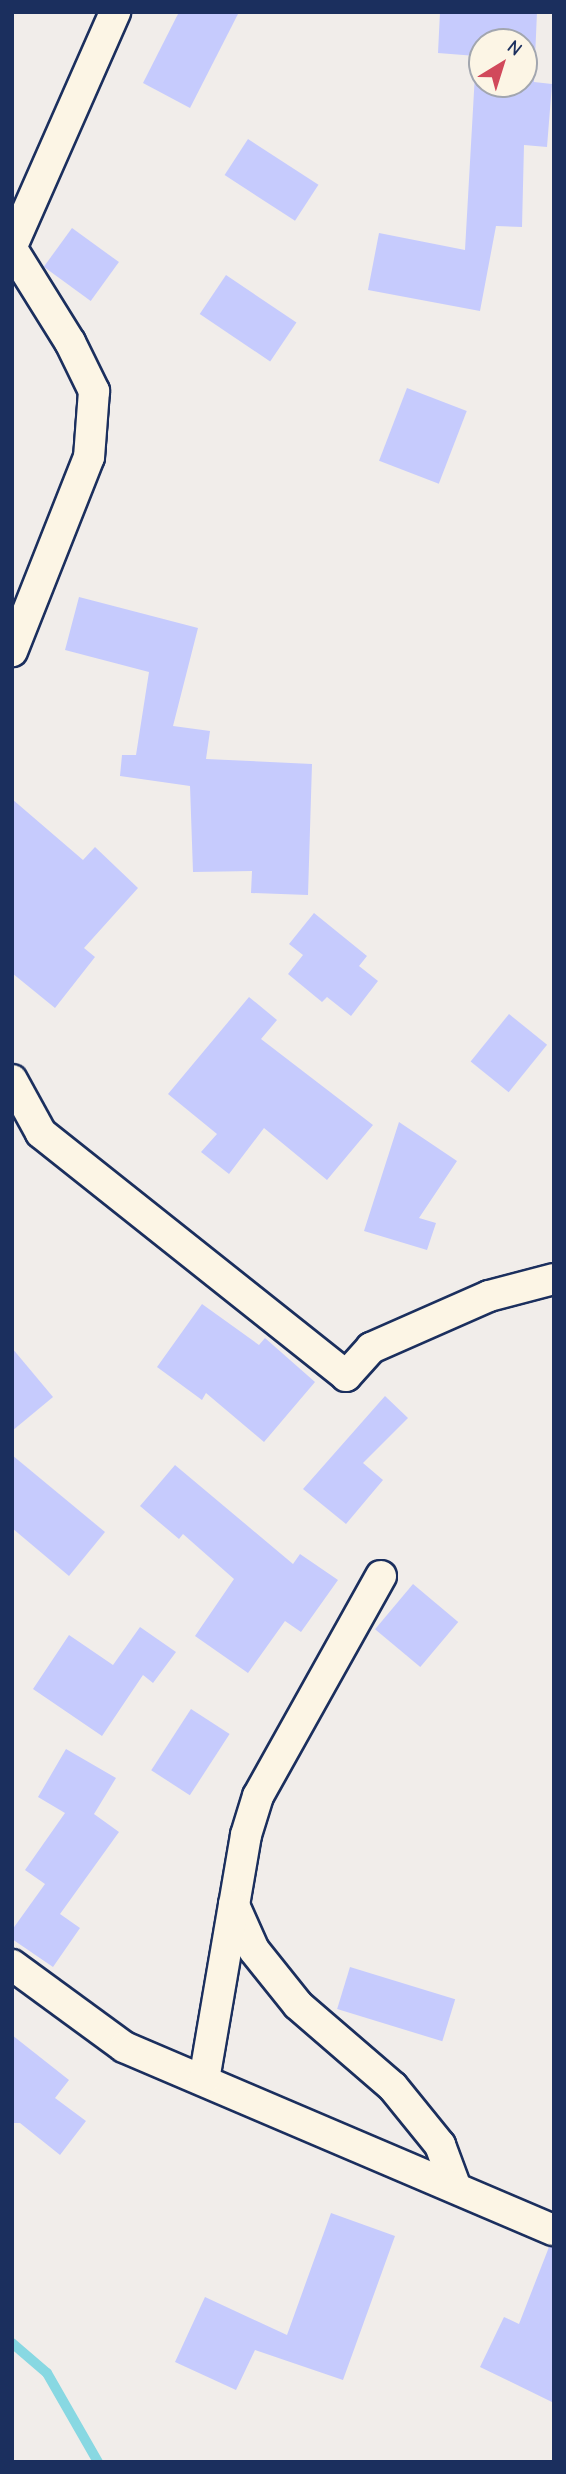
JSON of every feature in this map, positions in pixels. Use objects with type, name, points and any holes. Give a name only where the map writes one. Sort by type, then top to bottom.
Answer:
[{"type":"street","points":[[12,651],[89,457],[94,391],[70,342],[12,248],[115,12]]},
{"type":"street","points":[[12,1080],[41,1133],[346,1376],[371,1348],[489,1296],[554,1279]]},
{"type":"street","points":[[204,2080],[246,1835],[258,1796],[381,1576]]},
{"type":"street","points":[[234,1905],[254,1950],[298,2005],[393,2087],[440,2146],[456,2188]]},
{"type":"street","points":[[12,1965],[124,2047],[554,2230]]},
{"type":"building","points":[[179,12],[239,12],[190,108],[143,83]]},
{"type":"building","points":[[440,12],[537,12],[536,28],[468,28],[468,55],[438,53]]},
{"type":"building","points":[[538,82],[552,84],[547,147],[524,145],[522,227],[496,226],[480,311],[368,290],[379,233],[465,250],[474,98],[538,98]]},
{"type":"building","points":[[248,139],[318,185],[295,221],[225,175]]},
{"type":"building","points":[[72,228],[119,262],[91,301],[44,267]]},
{"type":"building","points":[[226,275],[296,323],[270,361],[200,314]]},
{"type":"building","points":[[407,388],[467,411],[439,484],[379,461]]},
{"type":"building","points":[[79,597],[198,628],[173,726],[210,731],[206,759],[312,764],[308,895],[251,893],[252,871],[193,872],[190,786],[120,776],[122,755],[136,755],[149,672],[65,650]]},
{"type":"building","points":[[12,799],[83,860],[95,847],[138,888],[84,948],[95,957],[55,1008],[12,973]]},
{"type":"building","points":[[314,913],[367,956],[359,966],[378,981],[351,1016],[327,997],[322,1002],[288,974],[303,955],[289,944]]},
{"type":"building","points":[[249,997],[277,1020],[261,1039],[373,1125],[327,1180],[264,1128],[229,1174],[201,1152],[217,1134],[168,1094]]},
{"type":"building","points":[[509,1014],[547,1045],[509,1092],[471,1061]]},
{"type":"building","points":[[399,1122],[457,1161],[419,1218],[436,1223],[427,1250],[364,1231]]},
{"type":"building","points":[[202,1304],[259,1345],[265,1338],[315,1382],[264,1442],[206,1393],[202,1400],[157,1367]]},
{"type":"building","points":[[12,1348],[53,1397],[12,1431]]},
{"type":"building","points":[[385,1396],[408,1418],[363,1463],[383,1480],[346,1524],[303,1489]]},
{"type":"building","points":[[12,1455],[105,1532],[69,1576],[12,1528]]},
{"type":"building","points":[[175,1465],[293,1564],[300,1554],[338,1580],[301,1632],[285,1621],[248,1673],[195,1636],[234,1579],[183,1534],[179,1539],[140,1506]]},
{"type":"building","points":[[413,1584],[458,1622],[420,1667],[375,1629]]},
{"type":"building","points":[[140,1627],[176,1652],[153,1683],[143,1675],[102,1736],[33,1689],[69,1635],[113,1665]]},
{"type":"building","points":[[191,1709],[230,1734],[190,1795],[151,1770]]},
{"type":"building","points":[[66,1749],[116,1778],[94,1814],[119,1832],[60,1914],[80,1928],[53,1967],[12,1939],[12,1930],[45,1884],[25,1870],[65,1813],[38,1797]]},
{"type":"building","points":[[350,1967],[455,1999],[442,2041],[337,2009]]},
{"type":"building","points":[[12,2035],[69,2080],[55,2098],[86,2121],[60,2155],[20,2123],[12,2123]]},
{"type":"building","points":[[331,2213],[395,2236],[343,2380],[255,2350],[236,2390],[175,2362],[205,2297],[287,2335]]},
{"type":"building","points":[[549,2247],[554,2247],[554,2403],[480,2367],[504,2317],[519,2324]]},
{"type":"waterway","points":[[12,2343],[47,2373],[98,2462]]}]
